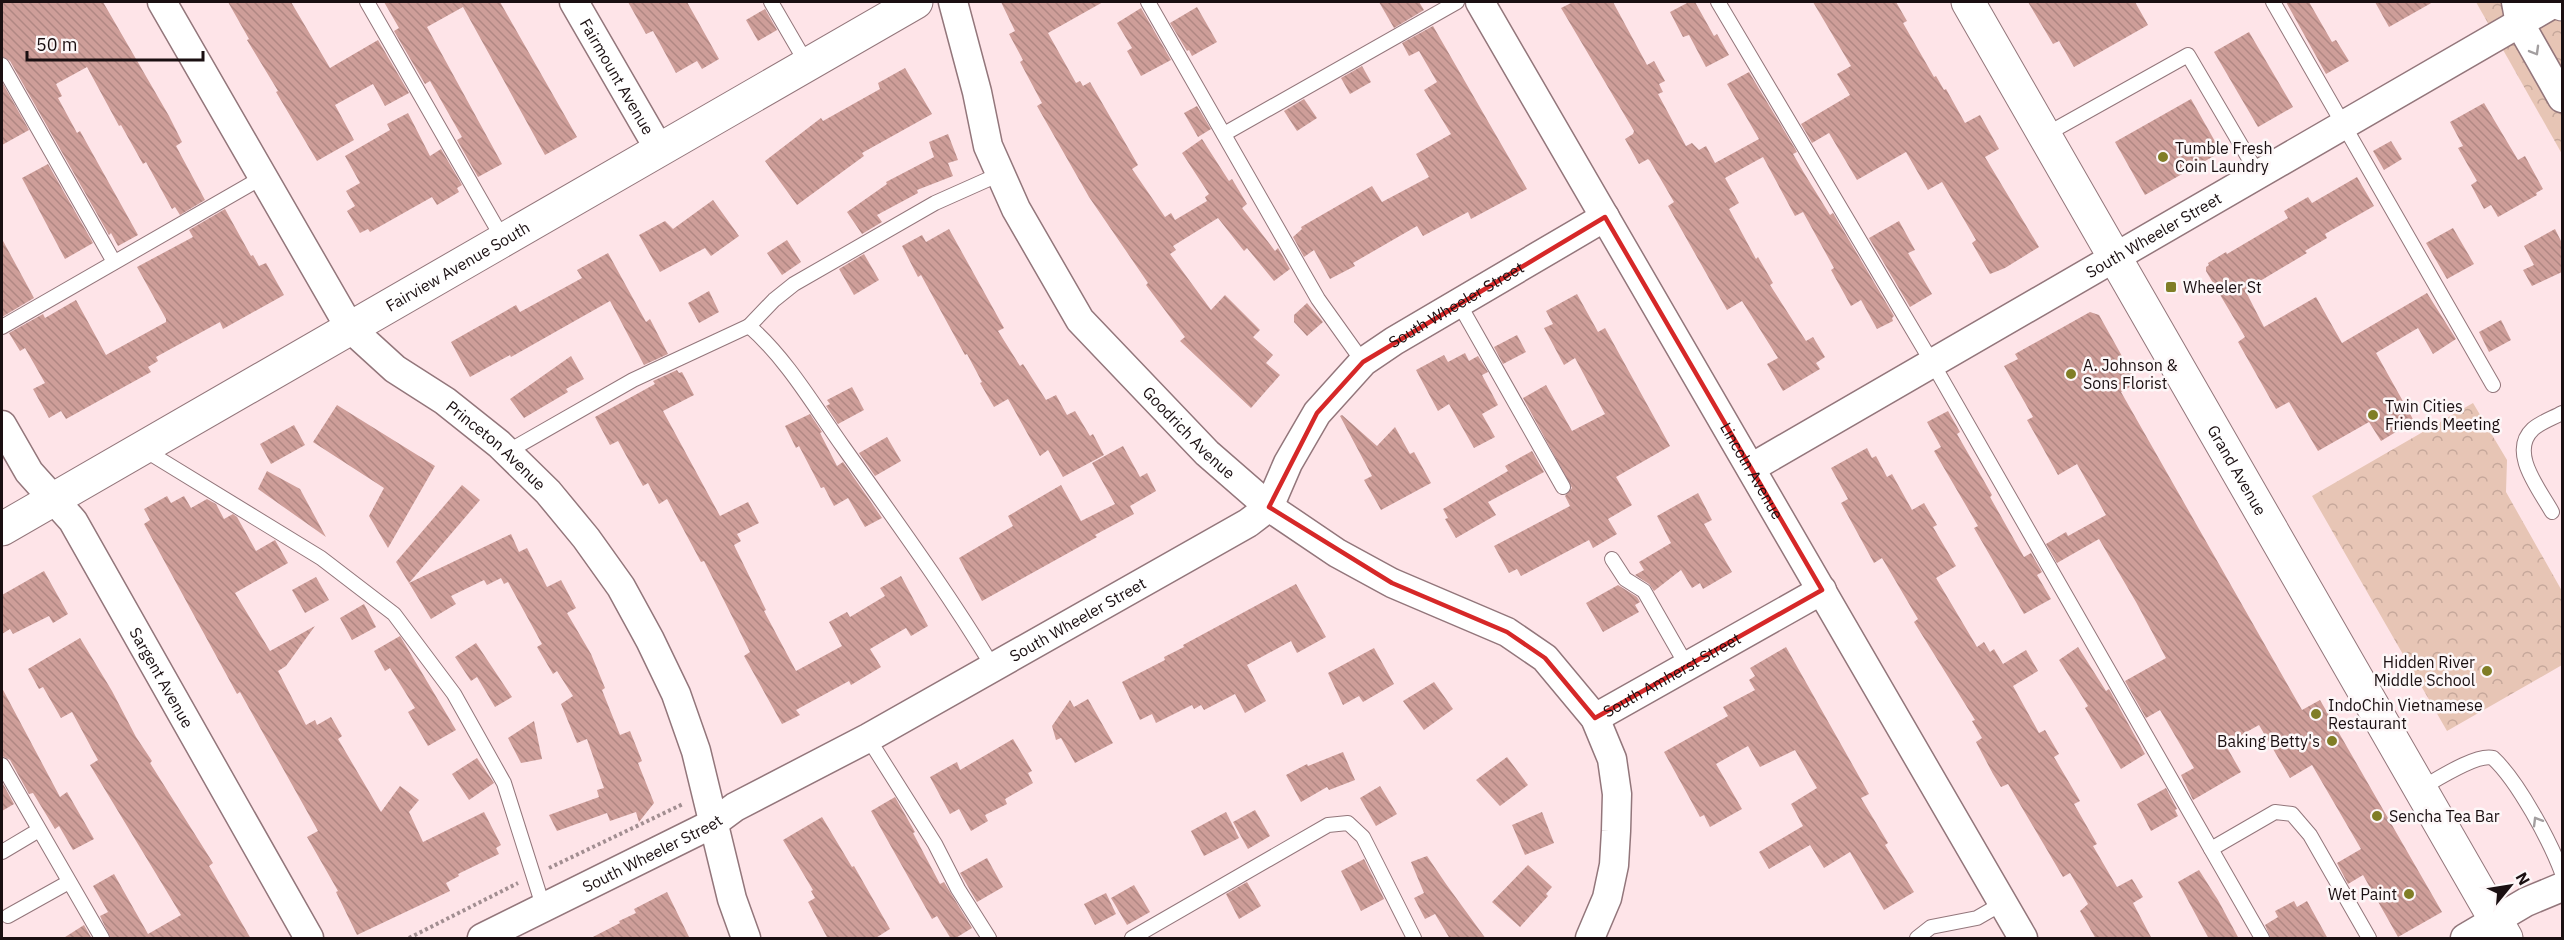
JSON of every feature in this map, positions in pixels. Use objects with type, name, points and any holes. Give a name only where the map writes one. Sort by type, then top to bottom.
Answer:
[{"type":"street","name":"Princeton Avenue","points":[[162,2],[350,328],[395,369],[445,401],[507,452],[548,492],[586,538],[621,587],[676,694],[696,751],[712,824],[732,899],[746,939]]},
{"type":"street","name":"Fairmount Avenue","points":[[574,2],[659,149]]},
{"type":"street","name":"Fairview Avenue South","points":[[2,529],[916,2]]},
{"type":"street","name":"Goodrich Avenue","points":[[953,2],[977,92],[988,146],[1016,209],[1080,320],[1207,453],[1269,507],[1337,553],[1392,583],[1507,632],[1545,657],[1595,718]]},
{"type":"street","name":"Lincoln Avenue","points":[[1480,2],[2023,939]]},
{"type":"street","name":"Grand Avenue","points":[[1968,2],[2501,930]]},
{"type":"street","name":"South Wheeler Street","points":[[1751,468],[2344,125],[2518,13],[2560,2]]},
{"type":"street","points":[[2518,13],[2562,98]]},
{"type":"street","name":"South Wheeler Street","points":[[482,939],[712,824],[735,807],[868,738],[1248,524],[1269,507],[1288,463],[1317,413],[1363,362],[1458,302],[1605,217]]},
{"type":"street","name":"Sargent Avenue","points":[[2,425],[29,472],[73,521],[309,939]]},
{"type":"street","name":"South Amherst Street","points":[[1590,939],[1607,898],[1614,865],[1617,794],[1612,759],[1595,718],[1822,590]]},
{"type":"street","points":[[2465,939],[2501,930],[2526,902],[2562,887]]},
{"type":"lane","points":[[367,2],[503,239]]},
{"type":"lane","points":[[771,2],[807,64]]},
{"type":"lane","points":[[1148,2],[1318,299],[1363,362]]},
{"type":"lane","points":[[1224,134],[1457,2]]},
{"type":"lane","points":[[1718,2],[1933,364],[2262,939]]},
{"type":"lane","points":[[2272,2],[2493,385]]},
{"type":"lane","points":[[2045,135],[2188,55],[2258,174]]},
{"type":"lane","points":[[2,65],[114,262]]},
{"type":"lane","points":[[507,452],[633,380],[749,326],[774,300],[794,284],[934,202],[1000,174]]},
{"type":"lane","points":[[2,327],[263,177]]},
{"type":"lane","points":[[1458,302],[1563,487]]},
{"type":"lane","points":[[749,326],[769,343],[798,383],[953,602],[993,667]]},
{"type":"lane","points":[[2552,512],[2525,464],[2524,444],[2533,430],[2562,413]]},
{"type":"lane","points":[[141,448],[321,558],[394,614],[454,694],[504,783],[544,909]]},
{"type":"lane","points":[[1612,560],[1625,579],[1644,591],[1687,666]]},
{"type":"lane","points":[[868,738],[935,844],[958,889],[989,939]]},
{"type":"lane","points":[[2420,789],[2477,759],[2488,756],[2493,758],[2522,797],[2546,836],[2562,873]]},
{"type":"lane","points":[[2,765],[102,939]]},
{"type":"lane","points":[[2211,849],[2275,812],[2292,814],[2310,835],[2369,939]]},
{"type":"lane","points":[[1132,939],[1328,825],[1348,823],[1363,837],[1414,939]]},
{"type":"lane","points":[[2,852],[39,830]]},
{"type":"lane","points":[[8,916],[69,882]]},
{"type":"lane","points":[[1917,939],[1931,927],[1977,918],[2003,903]]},
{"type":"highlighted area","points":[[1605,217],[1822,590],[1595,718],[1545,658],[1507,632],[1392,583],[1269,507],[1317,413],[1363,362]]},
{"type":"green space","points":[[2476,2],[2562,2],[2562,154]]},
{"type":"green space","name":"Hidden River Middle School","points":[[2473,403],[2507,460],[2506,492],[2562,591],[2562,665],[2447,731],[2312,496]]},
{"type":"building","points":[[2,2],[103,2],[169,116],[182,142],[176,146],[205,200],[180,215],[175,207],[172,209],[146,162],[143,164],[121,125],[119,126],[87,67],[56,84],[62,96],[58,98],[77,133],[80,131],[138,235],[118,246],[111,233],[109,235],[10,61],[2,56]]},
{"type":"building","points":[[228,2],[291,2],[330,68],[378,40],[409,93],[385,106],[373,84],[335,105],[354,140],[317,161],[276,92],[278,91],[247,40],[249,39]]},
{"type":"building","points":[[384,2],[500,2],[577,137],[545,155],[463,7],[427,27],[502,164],[478,177],[457,140],[462,137],[430,81],[425,84],[394,31],[399,28]]},
{"type":"building","points":[[628,2],[687,2],[719,59],[702,69],[697,61],[676,73],[653,31],[646,34]]},
{"type":"building","points":[[1001,2],[1103,2],[1048,33],[1076,83],[1080,81],[1083,86],[1090,82],[1138,165],[1132,169],[1165,217],[1171,213],[1175,220],[1207,201],[1205,197],[1209,194],[1182,153],[1202,139],[1229,181],[1232,179],[1247,204],[1242,208],[1275,251],[1278,248],[1290,269],[1274,281],[1247,248],[1244,251],[1218,218],[1173,246],[1176,250],[1170,254],[1211,310],[1225,295],[1260,330],[1253,337],[1273,355],[1266,363],[1280,375],[1251,408],[1180,341],[1185,337],[1146,285],[1148,283],[1089,197],[1037,106],[1042,103],[1020,62],[1023,60],[1009,34],[1015,31]]},
{"type":"building","points":[[1379,2],[1419,2],[1424,10],[1394,28]]},
{"type":"building","points":[[1573,2],[1613,2],[1647,65],[1654,61],[1665,81],[1659,84],[1663,92],[1658,94],[1686,146],[1692,143],[1699,150],[1706,146],[1715,163],[1759,139],[1727,84],[1749,72],[1797,152],[1793,154],[1804,173],[1830,215],[1833,213],[1894,316],[1893,321],[1877,329],[1861,300],[1851,306],[1831,270],[1834,268],[1803,212],[1795,216],[1763,157],[1725,178],[1739,203],[1729,209],[1756,259],[1758,257],[1773,283],[1770,285],[1806,341],[1813,337],[1825,357],[1816,363],[1820,369],[1783,391],[1767,364],[1778,358],[1742,301],[1727,310],[1668,206],[1674,202],[1650,161],[1648,159],[1639,164],[1625,139],[1634,131],[1561,8]]},
{"type":"building","points":[[1689,2],[1695,2],[1714,36],[1717,34],[1729,55],[1706,67],[1689,35],[1683,37],[1670,12]]},
{"type":"building","points":[[1813,2],[1896,2],[1907,21],[1903,23],[1934,77],[1936,76],[1944,90],[1946,89],[1965,123],[1980,115],[1999,149],[1985,157],[2039,247],[2005,268],[1990,274],[1972,243],[1976,240],[1942,182],[1928,190],[1906,152],[1857,180],[1829,133],[1812,143],[1801,124],[1850,95],[1837,74],[1851,66]]},
{"type":"building","points":[[2028,2],[2135,2],[2148,25],[2074,67],[2059,41],[2053,44]]},
{"type":"building","points":[[2286,2],[2309,2],[2332,42],[2336,40],[2349,61],[2326,74]]},
{"type":"building","points":[[2375,2],[2433,2],[2389,27]]},
{"type":"building","points":[[1197,7],[1217,42],[1192,56],[1170,23]]},
{"type":"building","points":[[1141,8],[1171,60],[1141,76],[1127,51],[1132,48],[1117,23]]},
{"type":"building","points":[[765,9],[777,30],[758,41],[746,20]]},
{"type":"building","points":[[1433,26],[1527,189],[1471,219],[1468,212],[1423,236],[1417,226],[1353,263],[1355,266],[1330,279],[1314,250],[1304,257],[1293,237],[1302,229],[1301,227],[1372,186],[1382,202],[1429,177],[1416,154],[1451,134],[1424,90],[1437,82],[1419,51],[1409,56],[1402,43]]},
{"type":"building","points":[[2249,32],[2293,107],[2258,127],[2214,52]]},
{"type":"building","points":[[1362,66],[1371,82],[1350,94],[1341,78]]},
{"type":"building","points":[[905,68],[932,114],[862,153],[864,156],[797,205],[765,161],[821,118],[823,121],[880,89],[878,83]]},
{"type":"building","points":[[2,82],[29,130],[2,145]]},
{"type":"building","points":[[1304,99],[1317,118],[1297,131],[1284,111]]},
{"type":"building","points":[[2191,99],[2221,152],[2145,195],[2115,142]]},
{"type":"building","points":[[2484,103],[2518,160],[2525,156],[2543,189],[2536,193],[2537,195],[2498,217],[2491,205],[2484,209],[2471,185],[2477,181],[2458,148],[2463,146],[2450,122]]},
{"type":"building","points":[[1197,106],[1211,129],[1198,137],[1184,113]]},
{"type":"building","points":[[408,113],[430,156],[441,149],[462,185],[457,188],[459,192],[437,205],[432,197],[370,232],[368,229],[360,233],[347,211],[355,206],[346,191],[360,183],[345,156],[390,130],[387,124]]},
{"type":"building","points":[[948,134],[958,160],[948,163],[953,176],[917,190],[918,193],[877,215],[882,222],[862,234],[847,212],[887,184],[886,182],[934,157],[929,142]]},
{"type":"building","points":[[2391,141],[2402,159],[2384,170],[2373,151]]},
{"type":"building","points":[[48,164],[93,243],[65,259],[22,178]]},
{"type":"building","points":[[2357,177],[2374,206],[2325,234],[2327,238],[2305,251],[2307,253],[2245,290],[2264,327],[2316,297],[2342,343],[2427,293],[2456,339],[2433,354],[2418,328],[2376,353],[2414,421],[2381,441],[2369,422],[2318,451],[2289,402],[2276,409],[2238,342],[2245,337],[2206,271],[2206,267],[2208,263],[2226,252],[2227,254],[2288,218],[2284,211],[2308,197],[2312,203]]},
{"type":"building","points":[[713,200],[739,236],[711,256],[705,248],[660,272],[639,235],[665,221],[673,229]]},
{"type":"building","points":[[225,209],[251,256],[253,255],[259,266],[266,263],[284,295],[223,329],[220,322],[156,357],[158,361],[148,367],[151,372],[66,419],[61,411],[49,418],[33,389],[45,383],[25,348],[20,351],[9,333],[43,314],[45,318],[76,300],[106,355],[166,322],[137,267],[193,237],[189,230]]},
{"type":"building","points":[[1899,221],[1915,250],[1908,253],[1932,294],[1910,307],[1869,238]]},
{"type":"building","points":[[2453,228],[2474,264],[2447,279],[2426,243]]},
{"type":"building","points":[[949,229],[1004,328],[998,331],[1020,366],[1023,364],[1046,400],[1056,395],[1067,415],[1075,411],[1090,436],[1093,434],[1104,455],[1063,477],[1048,450],[1040,456],[1008,399],[994,407],[967,354],[965,355],[921,275],[918,277],[902,246],[922,235],[926,242]]},
{"type":"building","points":[[2555,229],[2562,243],[2562,272],[2532,286],[2523,270],[2534,265],[2524,246]]},
{"type":"building","points":[[2,239],[34,298],[2,317]]},
{"type":"building","points":[[787,240],[801,262],[782,275],[767,253]]},
{"type":"building","points":[[608,253],[646,322],[650,319],[668,354],[644,365],[610,301],[511,357],[510,355],[470,377],[451,342],[516,305],[520,312],[582,278],[577,270]]},
{"type":"building","points":[[864,254],[879,280],[854,295],[839,269]]},
{"type":"building","points":[[709,291],[719,312],[699,323],[688,303]]},
{"type":"building","points":[[1577,294],[1598,332],[1605,328],[1670,446],[1616,477],[1632,505],[1608,519],[1617,534],[1593,548],[1589,540],[1521,576],[1517,569],[1509,573],[1494,546],[1570,506],[1565,496],[1572,488],[1523,398],[1546,385],[1572,431],[1605,414],[1575,358],[1564,365],[1544,328],[1553,324],[1546,311]]},
{"type":"building","points":[[1307,303],[1323,322],[1307,336],[1294,322],[1294,315]]},
{"type":"building","points":[[2090,312],[2099,315],[2137,383],[2121,392],[2302,710],[2320,700],[2442,912],[2398,937],[2363,875],[2348,884],[2337,863],[2361,849],[2312,765],[2290,778],[2259,725],[2225,744],[2241,772],[2193,800],[2181,775],[2194,768],[2160,710],[2146,718],[2125,681],[2166,658],[2136,602],[2099,539],[2057,563],[2046,544],[2066,532],[2068,536],[2106,515],[2077,464],[2058,475],[2027,420],[2033,417],[2004,366],[2018,359],[2015,354]]},
{"type":"building","points":[[2501,320],[2511,340],[2489,352],[2479,332]]},
{"type":"building","points":[[1517,335],[1526,352],[1503,364],[1494,347]]},
{"type":"building","points":[[1465,353],[1469,361],[1478,356],[1488,372],[1482,375],[1498,405],[1482,414],[1495,437],[1474,448],[1449,404],[1438,411],[1416,370],[1444,355],[1448,362]]},
{"type":"building","points":[[571,356],[584,379],[566,389],[568,392],[524,418],[510,399]]},
{"type":"building","points":[[677,370],[679,373],[682,372],[694,395],[663,411],[720,516],[748,502],[759,523],[737,534],[741,541],[734,545],[766,610],[764,611],[796,671],[842,646],[829,622],[847,612],[850,617],[885,596],[880,588],[901,576],[928,626],[911,636],[906,628],[870,649],[881,667],[851,685],[849,681],[796,710],[800,715],[782,724],[744,656],[750,652],[704,561],[701,562],[667,499],[659,504],[648,483],[643,486],[618,441],[610,445],[595,417],[655,384],[653,381]]},
{"type":"building","points":[[852,387],[864,410],[838,424],[826,406],[830,404],[827,400]]},
{"type":"building","points":[[337,405],[435,466],[388,548],[369,516],[384,488],[313,442]]},
{"type":"building","points":[[1948,411],[1960,432],[1957,434],[2024,557],[2031,553],[2042,572],[2037,575],[2051,599],[2024,614],[1974,528],[1978,526],[1934,451],[1941,447],[1927,422]]},
{"type":"building","points":[[810,414],[822,432],[820,433],[837,466],[843,462],[882,518],[865,527],[848,498],[834,506],[824,487],[821,488],[799,446],[796,448],[785,426]]},
{"type":"building","points":[[1342,415],[1377,446],[1395,427],[1410,454],[1414,452],[1431,483],[1381,510],[1364,480],[1372,476],[1340,416]]},
{"type":"building","points":[[294,425],[305,445],[271,464],[260,444]]},
{"type":"building","points":[[887,437],[901,461],[875,476],[859,453]]},
{"type":"building","points":[[1123,446],[1140,477],[1147,473],[1156,491],[1130,506],[1134,514],[982,601],[959,558],[1013,526],[1008,516],[1061,485],[1081,521],[1115,504],[1092,463]]},
{"type":"building","points":[[1867,448],[1872,458],[1876,456],[1887,477],[1892,474],[1912,510],[1924,503],[1937,525],[1933,527],[1956,566],[1936,578],[1977,647],[1984,642],[1990,652],[1994,649],[2003,664],[2026,650],[2038,671],[2013,686],[2039,733],[2045,730],[2059,754],[2054,757],[2080,801],[2074,804],[2097,844],[2093,846],[2117,887],[2132,879],[2143,897],[2133,903],[2152,939],[2096,939],[2080,911],[2088,904],[2070,873],[2063,877],[2008,784],[2001,787],[1993,774],[1976,742],[1982,738],[1972,721],[1975,720],[1914,622],[1918,619],[1882,558],[1874,563],[1841,503],[1848,499],[1831,468]]},
{"type":"building","points":[[1532,451],[1544,472],[1488,502],[1496,515],[1456,538],[1445,519],[1448,518],[1443,509],[1508,471],[1505,466]]},
{"type":"building","points":[[267,471],[300,489],[326,537],[258,489]]},
{"type":"building","points":[[462,485],[480,500],[409,583],[396,562]]},
{"type":"building","points":[[1698,493],[1712,520],[1704,524],[1732,572],[1703,589],[1700,583],[1692,588],[1681,570],[1654,591],[1649,584],[1635,575],[1644,570],[1639,562],[1671,543],[1657,516]]},
{"type":"building","points":[[167,496],[171,503],[184,496],[191,508],[207,499],[216,504],[224,519],[233,514],[237,517],[256,551],[275,540],[288,563],[235,593],[270,651],[315,626],[286,666],[278,671],[306,725],[315,720],[317,725],[331,717],[342,736],[338,739],[381,812],[400,786],[419,800],[409,812],[423,842],[484,812],[501,845],[496,848],[499,854],[458,874],[459,876],[446,883],[450,891],[357,935],[336,892],[338,891],[307,837],[318,831],[240,692],[237,694],[144,524],[150,520],[144,509]]},
{"type":"building","points":[[511,534],[519,552],[527,548],[547,587],[561,580],[576,608],[567,613],[591,654],[620,735],[630,731],[642,761],[638,763],[654,803],[639,822],[636,812],[610,821],[607,813],[557,831],[549,815],[599,797],[597,790],[604,788],[587,739],[577,743],[561,704],[573,696],[557,671],[553,674],[537,647],[542,644],[508,582],[504,584],[501,578],[487,585],[484,580],[451,596],[456,604],[431,619],[409,583]]},
{"type":"building","points":[[44,571],[68,614],[53,623],[49,616],[13,634],[10,629],[2,634],[2,595]]},
{"type":"building","points":[[316,577],[329,600],[305,613],[292,590]]},
{"type":"building","points":[[1296,584],[1326,637],[1297,653],[1291,641],[1247,665],[1266,701],[1245,713],[1235,694],[1204,710],[1201,705],[1194,709],[1192,705],[1156,723],[1152,714],[1140,720],[1122,682],[1165,660],[1164,657],[1184,647],[1183,645]]},
{"type":"building","points":[[1618,585],[1637,597],[1640,602],[1635,605],[1639,612],[1603,632],[1586,603]]},
{"type":"building","points":[[364,604],[376,627],[352,640],[340,618]]},
{"type":"building","points":[[400,636],[456,730],[428,746],[408,712],[415,708],[390,668],[385,671],[374,651]]},
{"type":"building","points":[[80,638],[152,761],[150,763],[213,863],[209,866],[251,939],[111,939],[100,916],[108,912],[93,886],[114,874],[148,934],[181,915],[90,765],[98,760],[72,712],[61,718],[43,687],[39,689],[28,669]]},
{"type":"building","points":[[476,643],[512,697],[495,707],[477,677],[471,681],[455,657]]},
{"type":"building","points":[[1786,647],[1869,794],[1861,798],[1888,843],[1885,845],[1914,892],[1884,910],[1850,852],[1824,868],[1810,845],[1769,869],[1759,852],[1803,826],[1791,804],[1817,788],[1795,750],[1760,767],[1748,746],[1716,764],[1742,809],[1710,827],[1704,815],[1700,817],[1664,752],[1728,716],[1723,707],[1755,690],[1749,680],[1755,676],[1750,668]]},
{"type":"building","points":[[2078,647],[2106,691],[2109,689],[2145,754],[2121,769],[2085,708],[2088,706],[2059,660]]},
{"type":"building","points":[[1374,648],[1394,684],[1363,702],[1359,696],[1343,705],[1328,673]]},
{"type":"building","points":[[1434,682],[1453,709],[1424,730],[1403,701]]},
{"type":"building","points":[[2,688],[60,797],[67,792],[94,839],[73,850],[59,826],[55,829],[33,793],[29,794],[10,760],[2,756]]},
{"type":"building","points":[[1088,699],[1113,743],[1075,763],[1061,738],[1056,740],[1052,726],[1070,700],[1074,707]]},
{"type":"building","points":[[534,721],[542,759],[521,763],[508,738]]},
{"type":"building","points":[[1013,739],[1032,771],[1028,773],[1033,783],[1005,799],[1007,804],[985,815],[988,821],[971,831],[959,809],[950,814],[930,777],[957,762],[960,770]]},
{"type":"building","points":[[1343,752],[1355,780],[1329,790],[1327,787],[1301,802],[1286,775],[1307,764],[1308,766]]},
{"type":"building","points":[[1507,757],[1528,785],[1500,806],[1476,780]]},
{"type":"building","points":[[477,758],[494,783],[469,800],[452,774]]},
{"type":"building","points":[[2,782],[14,804],[2,811]]},
{"type":"building","points":[[1380,786],[1397,814],[1376,826],[1360,798]]},
{"type":"building","points":[[2166,788],[2177,809],[2175,810],[2178,816],[2151,831],[2137,804]]},
{"type":"building","points":[[895,797],[940,884],[944,882],[972,928],[954,939],[951,939],[937,916],[932,919],[871,811]]},
{"type":"building","points":[[1255,810],[1270,836],[1248,849],[1233,822]]},
{"type":"building","points":[[1226,812],[1239,838],[1204,856],[1191,831]]},
{"type":"building","points":[[1542,812],[1554,843],[1525,855],[1512,825]]},
{"type":"building","points":[[822,817],[852,867],[854,866],[890,929],[874,939],[828,939],[808,902],[815,898],[811,891],[813,890],[783,840]]},
{"type":"building","points":[[1427,856],[1486,939],[1450,939],[1435,914],[1425,919],[1414,898],[1424,893],[1411,862]]},
{"type":"building","points":[[987,858],[1003,887],[977,902],[960,873]]},
{"type":"building","points":[[1364,859],[1384,899],[1361,911],[1341,871]]},
{"type":"building","points":[[1528,865],[1552,887],[1546,894],[1548,896],[1520,927],[1492,902]]},
{"type":"building","points":[[2199,870],[2239,939],[2209,939],[2178,882]]},
{"type":"building","points":[[1247,882],[1261,906],[1239,919],[1226,894]]},
{"type":"building","points":[[1134,885],[1150,912],[1127,925],[1111,898]]},
{"type":"building","points":[[667,892],[690,939],[589,939],[636,913],[634,909]]},
{"type":"building","points":[[1106,893],[1116,914],[1095,925],[1084,904]]},
{"type":"building","points":[[2294,901],[2297,907],[2307,901],[2328,939],[2271,939],[2265,925],[2278,917],[2275,911]]},
{"type":"building","points":[[84,925],[92,939],[62,939]]},
{"type":"place","name":"Tumble Fresh Coin Laundry","points":[[2163,157]]},
{"type":"place","name":"Wheeler St","points":[[2171,287]]},
{"type":"place","name":"A. Johnson & Sons Florist","points":[[2071,374]]},
{"type":"place","name":"Twin Cities Friends Meeting","points":[[2373,415]]},
{"type":"place","name":"Hidden River Middle School","points":[[2487,671]]},
{"type":"place","name":"IndoChin Vietnamese Restaurant","points":[[2316,714]]},
{"type":"place","name":"Baking Betty's","points":[[2332,741]]},
{"type":"place","name":"Sencha Tea Bar","points":[[2377,816]]},
{"type":"place","name":"Wet Paint","points":[[2409,894]]}]
